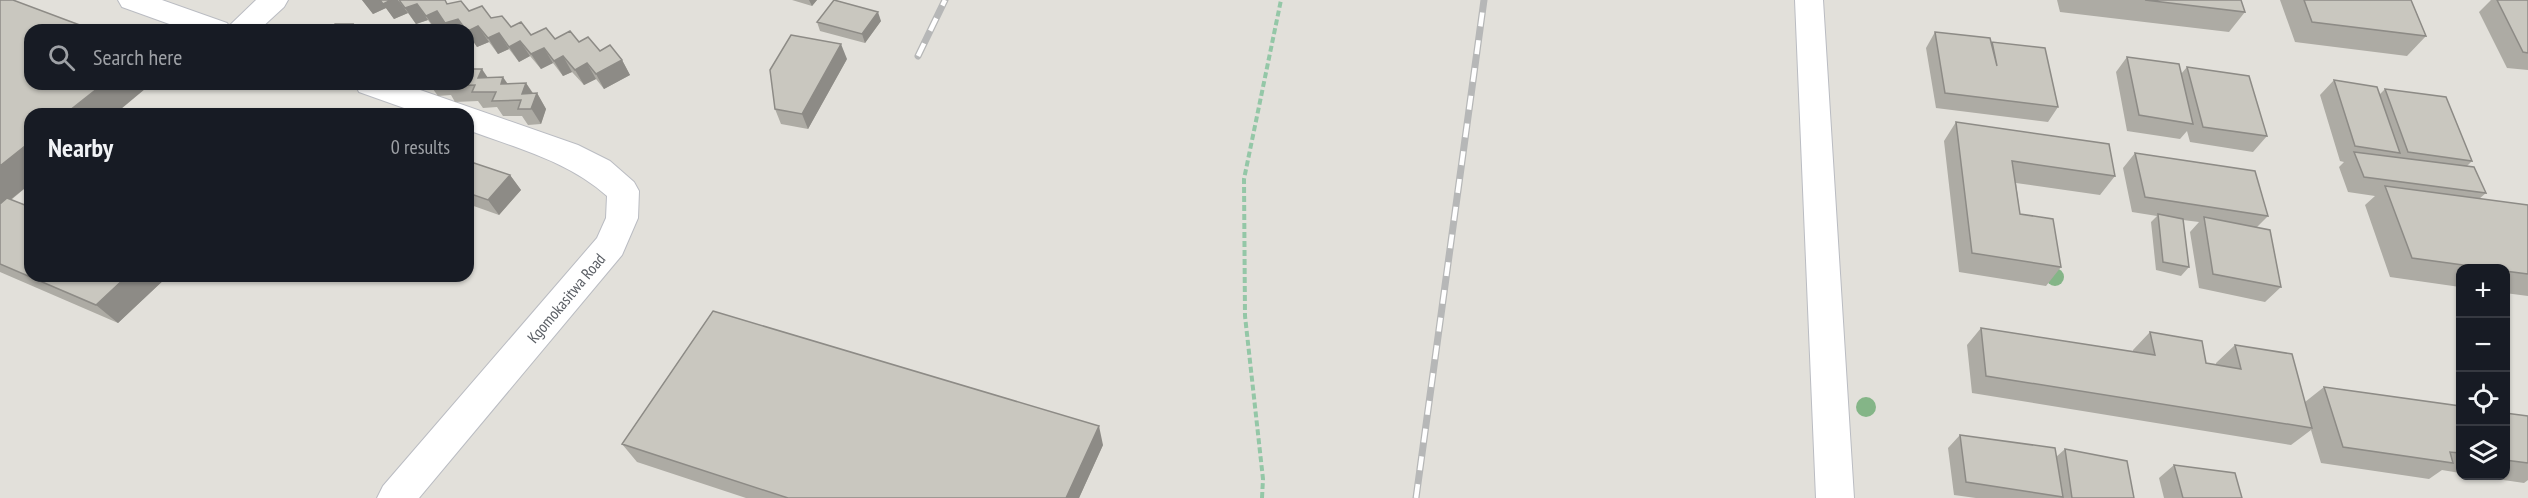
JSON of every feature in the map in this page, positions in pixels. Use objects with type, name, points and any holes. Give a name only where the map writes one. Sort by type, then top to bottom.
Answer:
[{"type":"street","points":[[132,0],[186,8],[209,24]]},
{"type":"street","points":[[248,24],[274,0]]},
{"type":"street","points":[[1809,0],[1822,216],[1834,498]]},
{"type":"street","points":[[387,90],[438,108]]},
{"type":"street","name":"Kgomokasitwa Road","points":[[396,498],[610,246],[622,218],[623,191],[599,170],[567,154],[474,120]]},
{"type":"path","points":[[1262,498],[1263,479],[1245,316],[1244,179],[1281,0]]},
{"type":"shaded area","points":[[0,0],[2528,0],[2528,498],[0,498]]},
{"type":"building","points":[[0,0],[13,0],[77,24],[24,24],[24,90],[95,90],[73,108],[24,108],[24,147],[0,166]]},
{"type":"building","points":[[399,0],[445,0],[447,4],[461,1],[469,11],[482,6],[491,18],[502,16],[511,27],[521,22],[531,35],[546,28],[555,39],[570,31],[579,42],[588,37],[600,51],[610,45],[622,60],[596,74],[587,63],[575,70],[563,56],[554,61],[544,48],[531,54],[520,41],[509,47],[499,33],[488,38],[478,26],[474,28],[474,24],[462,24],[458,19],[445,23],[437,11],[426,16],[417,4],[405,8]]},
{"type":"building","points":[[834,0],[878,12],[862,34],[817,22]]},
{"type":"building","points":[[2145,0],[2241,0],[2245,12]]},
{"type":"building","points":[[2304,0],[2411,0],[2426,36],[2312,22]]},
{"type":"building","points":[[2497,0],[2528,0],[2528,53],[2523,52]]},
{"type":"building","points":[[1935,32],[1990,38],[1997,66],[1992,42],[2045,48],[2058,107],[1945,93]]},
{"type":"building","points":[[791,35],[841,44],[802,114],[775,109],[770,70]]},
{"type":"building","points":[[2127,57],[2179,64],[2193,124],[2139,115]]},
{"type":"building","points":[[2187,67],[2249,76],[2267,136],[2203,127]]},
{"type":"building","points":[[474,69],[482,69],[478,78],[503,77],[501,84],[526,83],[522,94],[537,93],[531,109],[518,109],[521,100],[492,101],[496,92],[472,92],[475,85]]},
{"type":"building","points":[[2334,80],[2377,87],[2400,153],[2355,146]]},
{"type":"building","points":[[2385,89],[2446,97],[2472,161],[2408,152]]},
{"type":"building","points":[[1956,122],[2109,144],[2115,176],[2012,161],[2020,214],[2053,219],[2061,267],[1972,253]]},
{"type":"building","points":[[2354,152],[2474,167],[2486,193],[2364,177]]},
{"type":"building","points":[[2135,153],[2255,171],[2268,216],[2145,197]]},
{"type":"building","points":[[474,163],[510,175],[488,200],[474,195]]},
{"type":"building","points":[[2385,186],[2528,205],[2528,274],[2510,272],[2510,264],[2456,264],[2412,258]]},
{"type":"building","points":[[7,198],[24,205],[24,274],[0,264],[0,204]]},
{"type":"building","points":[[2158,214],[2183,219],[2189,267],[2163,262]]},
{"type":"building","points":[[2204,217],[2270,230],[2281,287],[2213,274]]},
{"type":"building","points":[[42,282],[121,282],[96,305]]},
{"type":"building","points":[[713,311],[1099,426],[1066,498],[788,498],[622,444]]},
{"type":"building","points":[[1981,328],[2155,355],[2150,332],[2202,341],[2206,363],[2241,369],[2235,345],[2292,354],[2312,428],[1986,376]]},
{"type":"building","points":[[2324,387],[2456,405],[2456,453],[2450,452],[2453,463],[2343,447]]},
{"type":"building","points":[[2510,414],[2528,416],[2528,463],[2510,461]]},
{"type":"building","points":[[1960,435],[2055,448],[2063,497],[1966,482]]},
{"type":"building","points":[[2065,449],[2127,461],[2134,498],[2072,498]]},
{"type":"building","points":[[2174,465],[2235,473],[2242,498],[2183,498]]},
{"type":"railway","points":[[918,56],[945,0]]},
{"type":"railway","points":[[1416,498],[1484,0]]}]
